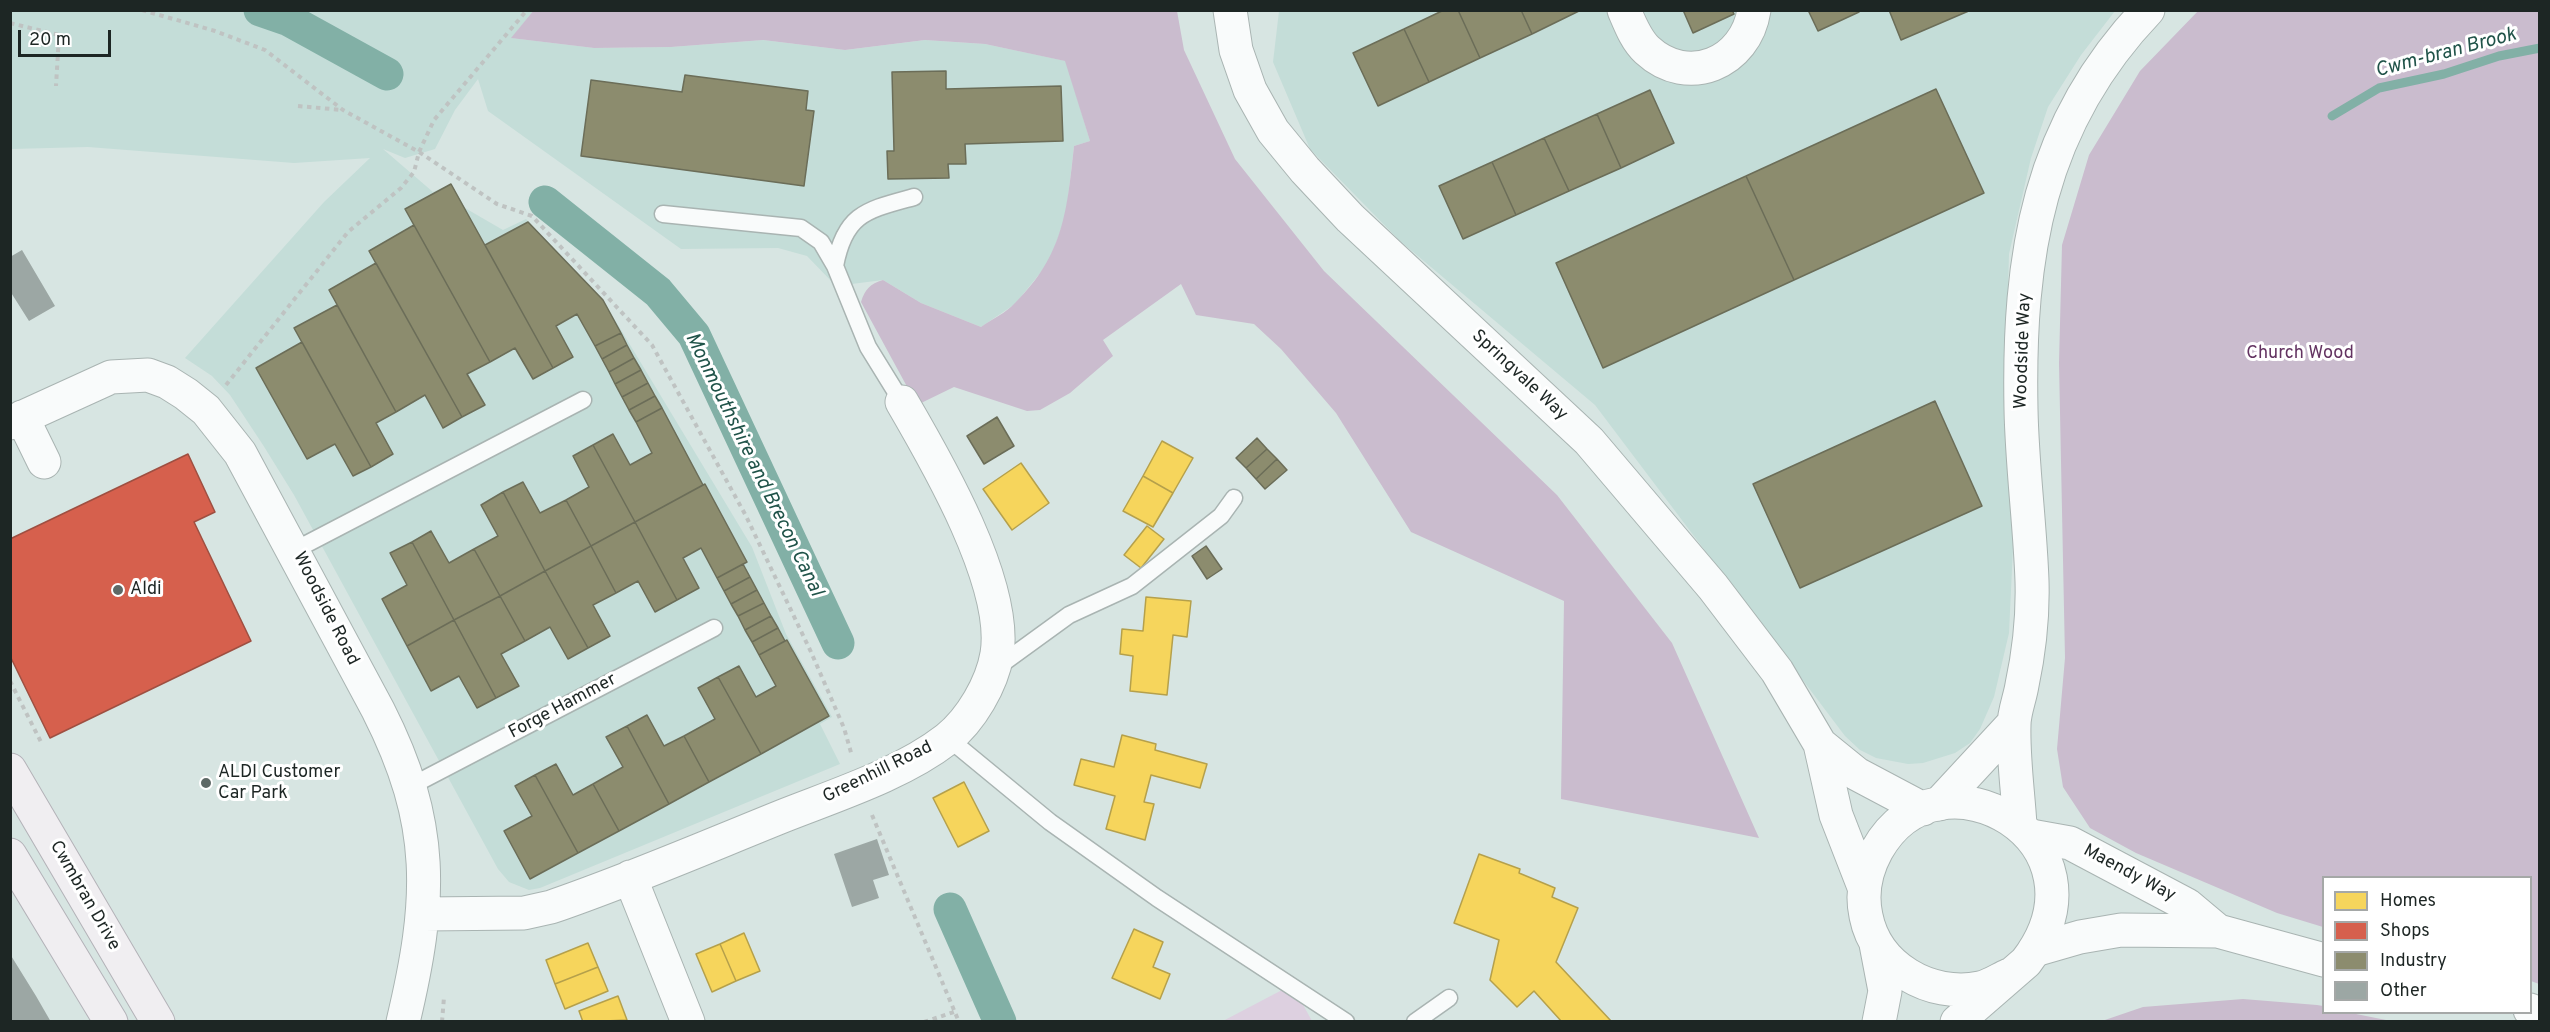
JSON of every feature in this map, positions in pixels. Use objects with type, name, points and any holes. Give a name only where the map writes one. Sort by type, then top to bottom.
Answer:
[{"type":"main road","name":"Cwmbran Drive","points":[[10,770],[158,1022]]},
{"type":"main road","points":[[10,855],[111,1022]]},
{"type":"street","name":"Springvale Way","points":[[1230,10],[1236,50],[1247,80],[1273,131],[1350,218],[1588,441],[1713,587],[1777,671],[1820,744],[1836,815],[1864,886]]},
{"type":"street","points":[[1624,10],[1635,34],[1646,50],[1661,60],[1681,67],[1701,68],[1719,63],[1736,51],[1747,35],[1754,10]]},
{"type":"street","name":"Woodside Way","points":[[2026,830],[2014,723],[2028,642],[2032,583],[2021,409],[2023,320],[2031,244],[2043,188],[2060,139],[2078,103],[2121,39],[2148,10]]},
{"type":"street","name":"Woodside Road","points":[[44,462],[16,420],[90,384],[130,374],[148,375],[167,382],[206,410],[240,453],[295,550],[397,747],[411,786],[425,870],[424,914],[403,1022]]},
{"type":"street","name":"Greenhill Road","points":[[424,914],[524,913],[551,907],[861,785],[921,756],[948,738],[982,695],[993,670],[998,636],[988,586],[971,536],[944,475],[902,402]]},
{"type":"street","points":[[1931,806],[2014,723]]},
{"type":"street","name":"Springvale Way","points":[[1820,744],[1857,774],[1931,806]]},
{"type":"street","name":"Maendy Way","points":[[1879,1022],[1885,991],[1876,944],[1866,916],[1864,886],[1870,862],[1882,840],[1900,822],[1931,806],[1968,802],[1995,809],[2026,830],[2070,843],[2187,905],[2218,931]]},
{"type":"street","name":"Maendy Way","points":[[1957,1022],[2026,962],[2048,924],[2052,901],[2047,867],[2026,830]]},
{"type":"street","points":[[630,877],[688,1022]]},
{"type":"street","name":"Maendy Way","points":[[2035,950],[2080,937],[2121,930],[2218,931],[2322,959]]},
{"type":"street","name":"Maendy Way","points":[[1876,944],[1896,967],[1922,983],[1951,990],[1982,987],[2010,975]]},
{"type":"lane","points":[[835,266],[842,237],[857,219],[879,207],[914,197]]},
{"type":"lane","points":[[663,214],[801,228],[820,242],[835,266],[868,347],[902,402]]},
{"type":"lane","points":[[295,550],[583,400]]},
{"type":"lane","points":[[993,670],[1069,615],[1132,586],[1221,516],[1234,498]]},
{"type":"lane","name":"Forge Hammer","points":[[411,786],[714,628]]},
{"type":"lane","points":[[948,738],[1069,836],[1157,898],[1346,1022]]},
{"type":"lane","points":[[1415,1022],[1449,998]]},
{"type":"path","points":[[142,10],[215,31],[265,50],[343,110],[419,152],[497,204],[532,216],[652,345],[746,516],[806,642],[844,728],[861,785],[959,1022]]},
{"type":"path","points":[[206,410],[348,232],[401,188],[414,172],[419,152],[435,120],[527,10]]},
{"type":"path","points":[[10,23],[58,35],[56,86]]},
{"type":"path","points":[[298,106],[343,110]]},
{"type":"path","points":[[10,681],[42,744]]},
{"type":"path","points":[[924,1022],[954,1012]]},
{"type":"shaded area","points":[[534,10],[512,38],[594,48],[671,47],[763,40],[845,50],[925,40],[985,44],[1066,61],[1090,141],[1074,146],[1066,215],[1050,261],[1015,304],[981,327],[921,303],[883,280],[836,286],[807,256],[778,248],[681,249],[488,111],[478,79],[455,110],[435,149],[405,158],[383,149],[433,192],[451,184],[465,208],[503,230],[526,219],[603,300],[752,547],[786,634],[832,717],[820,724],[840,764],[540,888],[529,890],[509,882],[498,869],[294,495],[263,445],[230,395],[212,376],[185,358],[324,202],[370,158],[294,163],[88,147],[11,149],[10,11]]},
{"type":"shaded area","points":[[1279,11],[2115,11],[2081,55],[2048,107],[2031,158],[2009,254],[2005,390],[2014,526],[2009,633],[1994,697],[1980,729],[1970,743],[1955,753],[1923,763],[1908,764],[1876,758],[1860,750],[1845,736],[1595,405],[1400,241],[1310,149],[1273,62]]},
{"type":"shaded area","points":[[1282,990],[1301,1001],[1312,1021],[1221,1022]]},
{"type":"green space","points":[[534,10],[1177,11],[1184,50],[1235,159],[1324,271],[1557,495],[1672,643],[1759,838],[1561,799],[1564,601],[1411,532],[1336,413],[1281,349],[1254,324],[1196,315],[1181,284],[1103,340],[1113,356],[1070,393],[1040,410],[1027,411],[954,387],[917,405],[861,302],[866,290],[883,280],[921,303],[981,327],[1011,307],[1031,285],[1044,267],[1060,230],[1069,191],[1074,146],[1090,141],[1065,61],[985,44],[925,40],[845,50],[763,40],[671,47],[594,48],[511,38]]},
{"type":"green space","name":"Church Wood","points":[[2199,10],[2539,11],[2539,984],[2532,981],[2532,876],[2322,876],[2322,927],[2277,913],[2136,853],[2090,828],[2063,787],[2057,749],[2065,658],[2059,363],[2062,245],[2089,155],[2140,71]]},
{"type":"green space","points":[[2243,999],[2317,1005],[2322,1006],[2322,1014],[2356,1014],[2391,1021],[2102,1021],[2143,1007]]},
{"type":"building: Homes","points":[[1162,441],[1193,458],[1173,493],[1143,476]]},
{"type":"building: Homes","points":[[1021,463],[1049,503],[1012,530],[983,489]]},
{"type":"building: Homes","points":[[1143,476],[1173,493],[1153,527],[1123,511]]},
{"type":"building: Homes","points":[[1147,526],[1164,539],[1141,568],[1124,555]]},
{"type":"building: Homes","points":[[1146,597],[1191,601],[1187,637],[1173,635],[1167,695],[1130,691],[1133,656],[1120,654],[1122,629],[1143,631]]},
{"type":"building: Homes","points":[[1122,735],[1156,744],[1155,750],[1207,764],[1200,788],[1151,775],[1144,802],[1154,804],[1145,840],[1106,829],[1115,796],[1074,785],[1081,759],[1114,767]]},
{"type":"building: Homes","points":[[964,782],[989,831],[958,847],[933,798]]},
{"type":"building: Homes","points":[[1479,854],[1520,869],[1519,873],[1555,888],[1552,897],[1578,908],[1556,962],[1612,1022],[1562,1022],[1534,991],[1517,1007],[1490,980],[1499,940],[1454,923]]},
{"type":"building: Homes","points":[[1134,929],[1163,942],[1153,967],[1170,974],[1160,999],[1112,978]]},
{"type":"building: Homes","points":[[744,933],[760,971],[736,981],[720,944]]},
{"type":"building: Homes","points":[[588,943],[598,967],[555,984],[546,960]]},
{"type":"building: Homes","points":[[720,944],[736,981],[712,992],[696,954]]},
{"type":"building: Homes","points":[[598,967],[608,991],[565,1009],[555,984]]},
{"type":"building: Homes","points":[[618,996],[627,1020],[583,1022],[579,1011]]},
{"type":"building: Shops","name":"Aldi","points":[[188,454],[215,512],[194,522],[251,641],[50,738],[10,656],[10,539]]},
{"type":"building: Industry","points":[[1444,10],[1458,10],[1480,58],[1429,82],[1404,29]]},
{"type":"building: Industry","points":[[1458,10],[1521,10],[1532,34],[1480,58]]},
{"type":"building: Industry","points":[[1521,10],[1581,10],[1532,34]]},
{"type":"building: Industry","points":[[1683,10],[1732,10],[1734,14],[1693,33]]},
{"type":"building: Industry","points":[[1808,10],[1859,10],[1859,12],[1818,31]]},
{"type":"building: Industry","points":[[1889,10],[1971,10],[1901,40]]},
{"type":"building: Industry","points":[[1404,29],[1429,82],[1378,106],[1353,53]]},
{"type":"building: Industry","points":[[946,71],[946,89],[1061,86],[1063,141],[965,144],[966,164],[948,164],[949,178],[888,179],[887,151],[894,151],[892,72]]},
{"type":"building: Industry","points":[[685,75],[808,91],[806,110],[814,111],[804,186],[581,156],[591,80],[682,92]]},
{"type":"building: Industry","points":[[1936,89],[1984,193],[1794,280],[1746,176]]},
{"type":"building: Industry","points":[[1650,90],[1674,143],[1621,168],[1597,114]]},
{"type":"building: Industry","points":[[1597,114],[1621,168],[1569,191],[1544,138]]},
{"type":"building: Industry","points":[[1544,138],[1569,191],[1516,215],[1492,162]]},
{"type":"building: Industry","points":[[1492,162],[1516,215],[1463,239],[1439,186]]},
{"type":"building: Industry","points":[[1746,176],[1794,280],[1603,368],[1556,263]]},
{"type":"building: Industry","points":[[451,184],[553,368],[533,379],[515,348],[490,362],[405,209]]},
{"type":"building: Industry","points":[[528,222],[603,300],[621,333],[595,346],[577,314],[556,326],[573,357],[553,368],[485,245]]},
{"type":"building: Industry","points":[[414,225],[490,362],[467,374],[485,405],[462,417],[369,251]]},
{"type":"building: Industry","points":[[376,263],[462,417],[443,428],[425,395],[396,412],[329,290]]},
{"type":"building: Industry","points":[[337,305],[396,412],[376,423],[393,454],[371,467],[294,328]]},
{"type":"building: Industry","points":[[621,333],[627,345],[602,359],[595,346]]},
{"type":"building: Industry","points":[[302,342],[371,467],[353,476],[335,444],[307,459],[256,368]]},
{"type":"building: Industry","points":[[627,345],[634,358],[609,372],[602,359]]},
{"type":"building: Industry","points":[[634,358],[641,370],[615,384],[609,372]]},
{"type":"building: Industry","points":[[641,370],[648,383],[622,397],[615,384]]},
{"type":"building: Industry","points":[[648,383],[655,396],[629,410],[622,397]]},
{"type":"building: Industry","points":[[655,396],[662,408],[636,422],[629,410]]},
{"type":"building: Industry","points":[[1935,401],[1982,506],[1800,588],[1753,484]]},
{"type":"building: Industry","points":[[662,408],[703,485],[635,522],[593,445],[613,434],[630,465],[652,453],[636,422]]},
{"type":"building: Industry","points":[[997,417],[1014,446],[984,464],[967,436]]},
{"type":"building: Industry","points":[[1257,438],[1267,449],[1246,468],[1236,458]]},
{"type":"building: Industry","points":[[593,445],[635,522],[591,546],[566,500],[589,487],[573,456]]},
{"type":"building: Industry","points":[[1267,449],[1277,459],[1256,479],[1246,468]]},
{"type":"building: Industry","points":[[1277,459],[1287,470],[1265,489],[1256,479]]},
{"type":"building: Industry","points":[[523,482],[540,513],[566,500],[591,546],[545,571],[503,492]]},
{"type":"building: Industry","points":[[705,484],[747,562],[717,578],[701,548],[683,558],[699,588],[677,600],[635,522]]},
{"type":"building: Industry","points":[[503,492],[545,571],[500,596],[474,549],[498,536],[481,505]]},
{"type":"building: Industry","points":[[635,522],[677,600],[655,612],[638,581],[616,593],[591,546]]},
{"type":"building: Industry","points":[[431,531],[449,563],[474,549],[500,596],[454,620],[412,542]]},
{"type":"building: Industry","points":[[412,542],[454,620],[407,646],[382,599],[407,585],[390,553]]},
{"type":"building: Industry","points":[[591,546],[616,593],[593,605],[610,636],[588,648],[545,571]]},
{"type":"building: Industry","points":[[1206,546],[1222,569],[1207,579],[1192,556]]},
{"type":"building: Industry","points":[[743,564],[750,577],[724,591],[717,578]]},
{"type":"building: Industry","points":[[545,571],[588,648],[568,659],[550,627],[525,641],[500,596]]},
{"type":"building: Industry","points":[[750,577],[757,590],[731,604],[724,591]]},
{"type":"building: Industry","points":[[757,590],[764,603],[738,616],[731,604]]},
{"type":"building: Industry","points":[[500,596],[525,641],[501,654],[519,686],[496,698],[454,620]]},
{"type":"building: Industry","points":[[764,603],[771,616],[745,630],[738,616]]},
{"type":"building: Industry","points":[[771,616],[778,628],[752,642],[745,630]]},
{"type":"building: Industry","points":[[454,620],[496,698],[477,708],[459,676],[431,691],[407,646]]},
{"type":"building: Industry","points":[[778,628],[785,641],[759,655],[752,642]]},
{"type":"building: Industry","points":[[787,640],[829,716],[761,754],[718,677],[739,666],[756,697],[776,686],[759,655]]},
{"type":"building: Industry","points":[[718,677],[761,754],[709,782],[684,736],[715,719],[698,688]]},
{"type":"building: Industry","points":[[647,715],[664,746],[684,736],[709,782],[669,804],[627,726]]},
{"type":"building: Industry","points":[[627,726],[669,804],[619,831],[593,784],[623,767],[606,737]]},
{"type":"building: Industry","points":[[556,764],[573,795],[593,784],[619,831],[578,853],[535,775]]},
{"type":"building: Industry","points":[[535,775],[578,853],[530,879],[504,831],[532,816],[515,786]]},
{"type":"building: Other","points":[[22,250],[55,306],[29,321],[10,291],[10,257]]},
{"type":"building: Other","points":[[877,839],[889,875],[873,880],[879,898],[852,907],[834,854]]},
{"type":"building: Other","points":[[10,954],[36,996],[51,1022],[10,1022]]},
{"type":"waterway","name":"Monmouthshire and Brecon Canal","points":[[260,10],[289,20],[387,74]]},
{"type":"waterway","name":"Cwm-bran Brook","points":[[2332,116],[2379,88],[2444,74],[2499,56],[2540,48]]},
{"type":"waterway","name":"Monmouthshire and Brecon Canal","points":[[545,202],[658,292],[694,335],[838,643]]},
{"type":"waterway","name":"Monmouthshire and Brecon Canal","points":[[950,909],[1000,1022]]},
{"type":"place","name":"Aldi","points":[[118,590]]},
{"type":"place","name":"ALDI Customer Car Park","points":[[206,783]]}]
